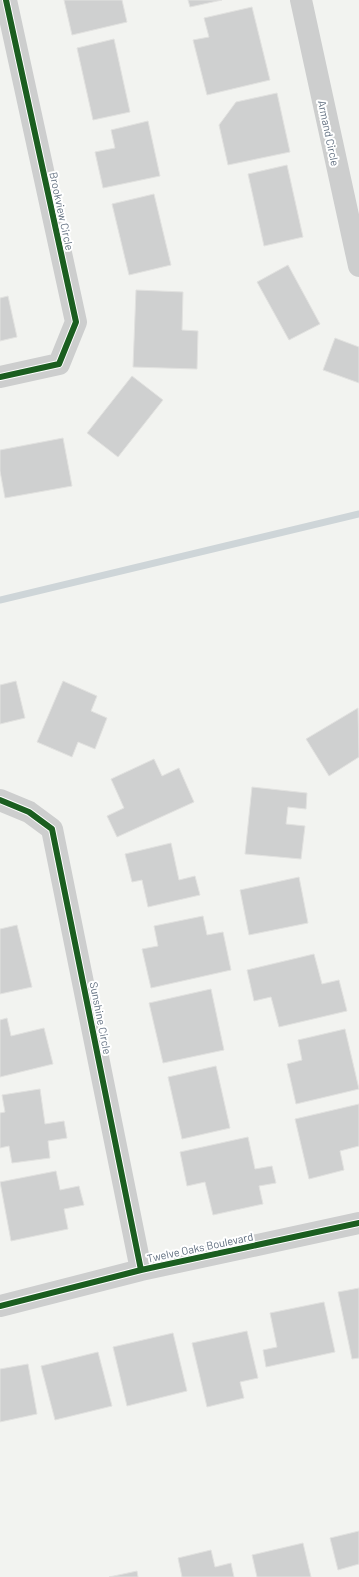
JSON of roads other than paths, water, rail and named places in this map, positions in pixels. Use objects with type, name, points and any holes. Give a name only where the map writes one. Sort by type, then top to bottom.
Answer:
[{"type":"street","name":"Brookview Circle","points":[[0,377],[59,364],[76,322],[6,0]]},
{"type":"street","name":"Armand Circle","points":[[301,0],[359,266]]},
{"type":"street","name":"Sunshine Circle","points":[[0,800],[29,812],[52,829],[141,1270]]},
{"type":"street","name":"Twelve Oaks Boulevard","points":[[0,1306],[141,1270],[359,1223]]},
{"type":"waterway","points":[[0,600],[359,514]]}]
